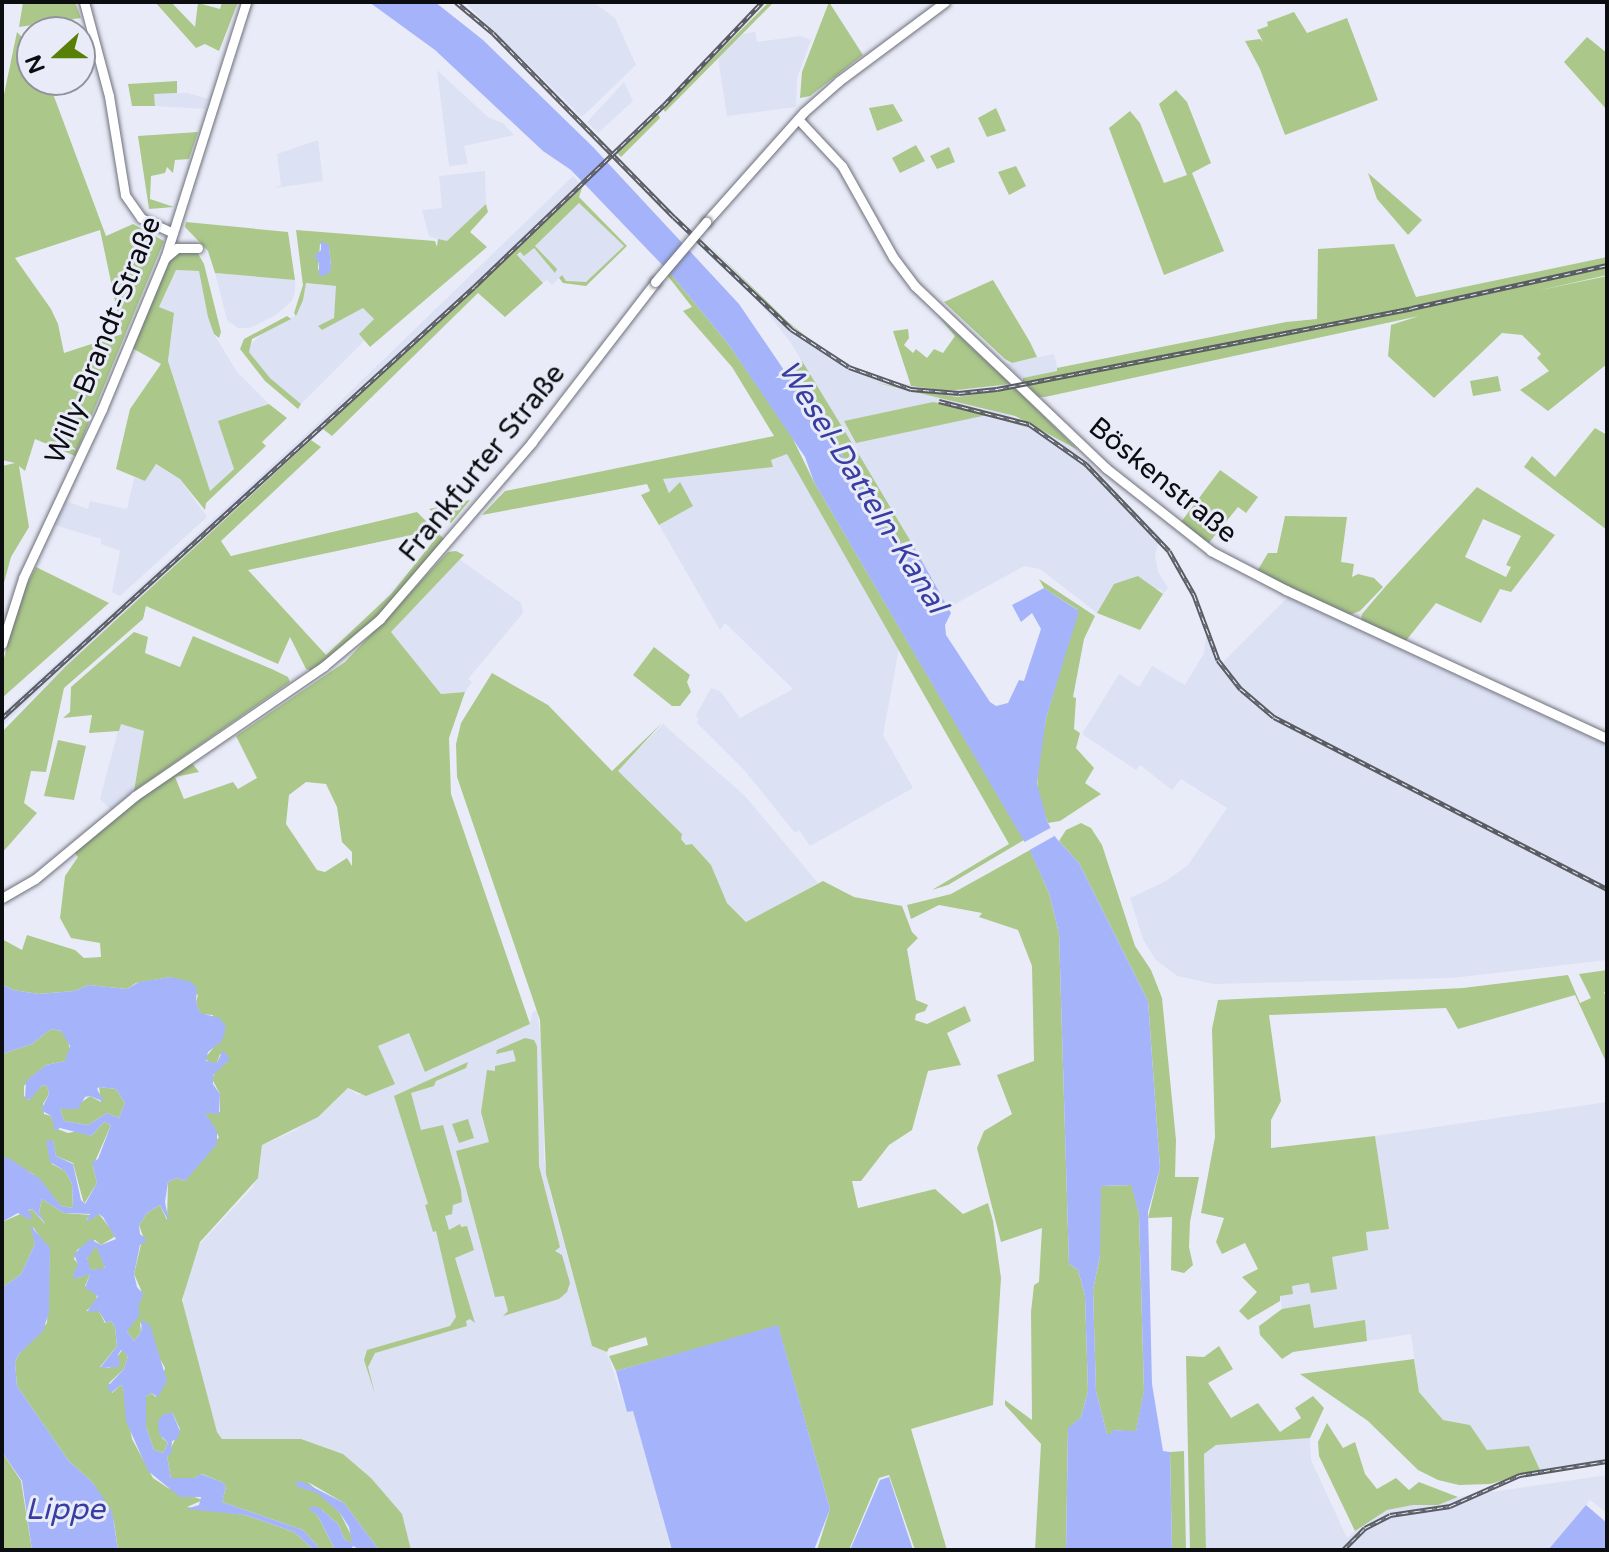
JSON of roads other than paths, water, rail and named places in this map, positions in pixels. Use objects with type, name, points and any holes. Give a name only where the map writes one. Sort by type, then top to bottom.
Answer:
[{"type":"main road","points":[[84,2],[109,96],[125,195],[141,218],[173,233]]},
{"type":"main road","name":"Willy-Brandt-Straße","points":[[2,644],[23,578],[102,409],[165,258],[246,2]]},
{"type":"main road","name":"Frankfurter Straße","points":[[2,898],[35,879],[159,777],[302,682],[362,636],[397,601],[532,442],[655,282],[798,119],[832,86],[945,2]]},
{"type":"main road","name":"Böskenstraße","points":[[798,119],[842,166],[893,257],[919,289],[1106,468],[1211,551],[1286,590],[1607,738]]},
{"type":"main road","points":[[165,258],[177,248],[198,248]]},
{"type":"water","points":[[369,2],[435,2],[483,40],[593,147],[739,304],[842,455],[888,533],[900,543],[914,547],[951,613],[945,625],[946,635],[990,702],[996,706],[1008,703],[1019,680],[1024,681],[1041,629],[1032,613],[1021,622],[1012,605],[1044,588],[1079,611],[1046,718],[1037,783],[1047,821],[1056,838],[1079,863],[1148,1001],[1160,1168],[1148,1212],[1152,1384],[1163,1451],[1170,1452],[1172,1550],[1066,1550],[1068,1428],[1081,1417],[1088,1391],[1085,1296],[1078,1270],[1069,1264],[1059,933],[1049,893],[1031,853],[814,482],[805,457],[729,345],[670,273],[571,170],[543,151],[435,50]],"holes":[[[1131,1185],[1139,1214],[1144,1390],[1136,1431],[1112,1430],[1112,1434],[1107,1434],[1096,1391],[1093,1290],[1100,1256],[1101,1186]]]},
{"type":"water","points":[[321,241],[329,245],[331,266],[330,272],[323,276],[319,275],[319,263],[314,256],[321,250]]},
{"type":"water","points":[[171,977],[191,982],[197,988],[196,1002],[200,1013],[220,1018],[226,1027],[222,1041],[208,1052],[206,1061],[217,1063],[223,1050],[230,1059],[213,1075],[213,1084],[220,1094],[219,1114],[205,1113],[217,1131],[217,1144],[185,1181],[177,1178],[168,1182],[165,1202],[169,1222],[160,1205],[147,1213],[139,1225],[140,1234],[147,1240],[140,1245],[134,1274],[137,1287],[144,1295],[139,1303],[139,1316],[127,1331],[134,1341],[141,1332],[142,1320],[150,1325],[167,1381],[158,1397],[151,1393],[146,1397],[146,1427],[154,1450],[163,1453],[168,1443],[159,1434],[158,1422],[162,1415],[172,1412],[180,1431],[177,1439],[172,1441],[171,1454],[167,1456],[171,1478],[194,1478],[201,1474],[222,1482],[226,1487],[222,1502],[303,1530],[321,1550],[314,1550],[294,1532],[245,1515],[186,1509],[199,1505],[201,1497],[180,1497],[148,1471],[126,1421],[123,1387],[121,1385],[111,1393],[107,1387],[124,1369],[128,1356],[121,1350],[118,1355],[120,1367],[100,1368],[117,1346],[115,1327],[111,1321],[106,1323],[99,1311],[87,1312],[98,1296],[85,1288],[90,1274],[75,1279],[73,1274],[78,1265],[74,1254],[90,1239],[101,1245],[116,1239],[103,1217],[99,1214],[86,1223],[90,1214],[64,1213],[42,1199],[39,1212],[45,1223],[32,1209],[28,1210],[33,1218],[28,1219],[18,1213],[2,1222],[2,1158],[7,1157],[40,1179],[61,1206],[73,1208],[72,1184],[65,1171],[50,1162],[46,1141],[53,1140],[56,1156],[73,1164],[81,1200],[85,1204],[97,1183],[92,1162],[98,1159],[111,1125],[104,1122],[91,1136],[60,1128],[55,1131],[51,1116],[41,1110],[49,1094],[47,1086],[42,1085],[30,1100],[25,1098],[26,1081],[46,1065],[65,1061],[70,1046],[61,1031],[51,1029],[32,1044],[2,1054],[2,984],[13,990],[39,994],[74,991],[89,985],[127,989],[139,982]],"holes":[[[97,1089],[116,1089],[125,1103],[119,1118],[107,1113],[88,1125],[64,1121],[60,1109],[78,1109],[85,1097],[104,1102]],[[96,1246],[105,1268],[91,1270],[87,1259]]]},
{"type":"water","name":"Lippe","points":[[30,1225],[50,1248],[49,1312],[43,1331],[15,1362],[17,1386],[68,1460],[93,1483],[112,1511],[118,1550],[32,1550],[22,1481],[2,1452],[2,1288],[21,1274],[35,1244]]},
{"type":"water","points":[[778,1325],[830,1509],[814,1550],[672,1550],[633,1411],[627,1412],[616,1371]]},
{"type":"water","points":[[889,1477],[913,1550],[850,1550],[880,1480]]},
{"type":"water","points":[[301,1481],[344,1503],[379,1550],[360,1550],[353,1546],[351,1550],[335,1550],[318,1516],[308,1508],[315,1506],[322,1510],[338,1524],[345,1540],[352,1543],[349,1527],[340,1513],[317,1493],[298,1487],[295,1483]]},
{"type":"water","points":[[1586,1505],[1607,1523],[1607,1550],[1548,1550]]},
{"type":"railway","points":[[456,2],[493,33],[674,217],[791,329],[849,367],[911,389],[959,393],[997,389],[1412,308],[1607,265]]},
{"type":"railway","points":[[2,718],[474,287],[664,105],[762,2]]},
{"type":"railway","points":[[939,401],[1029,424],[1086,464],[1169,551],[1194,595],[1218,660],[1241,689],[1274,717],[1607,889]]},
{"type":"railway","points":[[1343,1550],[1365,1528],[1390,1515],[1450,1506],[1520,1475],[1607,1461]]},
{"type":"water label","name":"Wesel-Datteln-Kanal","points":[[862,487]]}]
